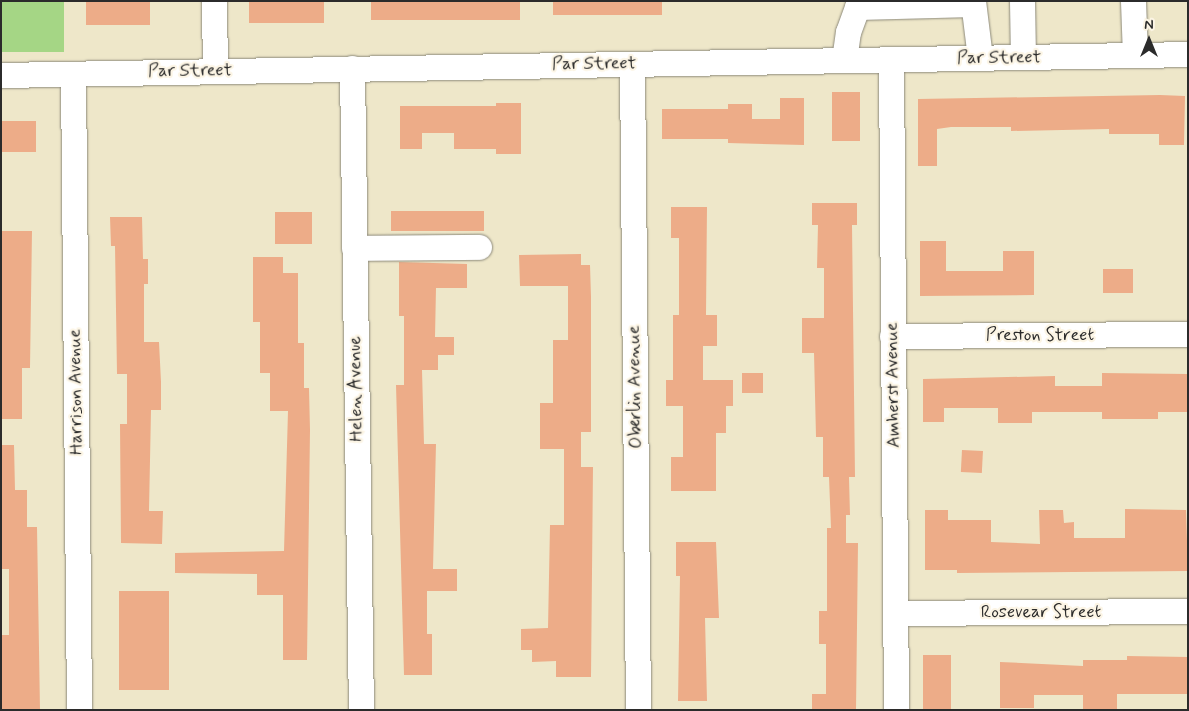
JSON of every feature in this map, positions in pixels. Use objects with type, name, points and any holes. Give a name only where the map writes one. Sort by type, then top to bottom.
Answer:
[{"type":"street","points":[[214,1],[215,70]]},
{"type":"street","points":[[1022,1],[1023,57]]},
{"type":"street","points":[[1133,1],[1135,55]]},
{"type":"street","points":[[844,60],[848,32],[858,4],[973,3],[980,58]]},
{"type":"street","name":"Par Street","points":[[1,75],[1188,54]]},
{"type":"street","name":"Amherst Avenue","points":[[891,60],[896,710]]},
{"type":"street","name":"Oberlin Avenue","points":[[632,64],[638,710]]},
{"type":"street","name":"Helen Avenue","points":[[352,68],[361,710]]},
{"type":"street","name":"Harrison Avenue","points":[[73,74],[79,710]]},
{"type":"street","points":[[354,248],[479,247]]},
{"type":"street","name":"Preston Street","points":[[892,336],[1188,334]]},
{"type":"street","name":"Rosevear Street","points":[[895,613],[1188,611]]},
{"type":"green space","points":[[1,1],[64,1],[64,52],[1,52]]},
{"type":"building","points":[[86,1],[150,1],[150,25],[86,25]]},
{"type":"building","points":[[249,1],[324,1],[324,23],[249,23]]},
{"type":"building","points":[[371,1],[520,1],[520,20],[371,20]]},
{"type":"building","points":[[553,1],[662,1],[662,15],[553,15]]},
{"type":"building","points":[[832,92],[860,92],[860,141],[832,141]]},
{"type":"building","points":[[1185,96],[1184,145],[1159,145],[1159,134],[1109,134],[1109,129],[1011,131],[1011,127],[951,127],[937,129],[937,166],[918,166],[918,99]]},
{"type":"building","points":[[780,98],[804,98],[804,145],[728,143],[728,139],[662,139],[662,109],[728,109],[728,104],[752,104],[752,119],[780,119]]},
{"type":"building","points":[[496,103],[521,103],[521,154],[496,154],[496,149],[454,149],[454,133],[422,133],[422,149],[400,149],[400,106],[496,106]]},
{"type":"building","points":[[1,121],[36,121],[36,152],[1,152]]},
{"type":"building","points":[[812,203],[857,203],[857,225],[852,225],[855,477],[849,477],[850,515],[846,515],[846,543],[858,543],[856,710],[812,710],[812,694],[826,694],[826,644],[819,644],[819,611],[827,611],[827,528],[831,528],[829,477],[823,477],[823,437],[816,437],[814,353],[802,353],[802,318],[824,318],[824,268],[817,268],[818,225],[812,225]]},
{"type":"building","points":[[671,207],[707,207],[706,315],[717,315],[717,346],[703,346],[703,380],[733,380],[733,406],[726,406],[726,433],[716,433],[716,491],[671,491],[671,457],[683,457],[683,406],[666,406],[666,380],[673,380],[673,315],[679,315],[679,238],[671,238]]},
{"type":"building","points":[[391,211],[484,211],[484,231],[391,231]]},
{"type":"building","points":[[275,212],[312,212],[312,244],[275,244]]},
{"type":"building","points":[[110,217],[142,217],[143,259],[148,259],[148,284],[144,284],[144,342],[159,342],[161,382],[161,410],[151,410],[149,511],[163,511],[162,544],[121,543],[120,424],[127,424],[127,374],[117,374],[115,246],[111,246]]},
{"type":"building","points":[[1,231],[32,231],[30,368],[22,368],[22,419],[1,419]]},
{"type":"building","points":[[920,241],[946,241],[946,271],[1003,271],[1003,251],[1034,251],[1034,295],[920,296]]},
{"type":"building","points":[[581,254],[581,265],[590,265],[591,297],[591,432],[581,432],[581,467],[593,467],[591,677],[556,677],[556,661],[532,662],[532,650],[521,650],[521,629],[548,628],[550,525],[564,525],[564,449],[540,449],[540,403],[553,403],[553,340],[568,340],[568,286],[520,286],[519,255]]},
{"type":"building","points":[[253,257],[283,257],[283,273],[298,273],[298,343],[304,343],[304,388],[309,388],[310,430],[307,660],[283,660],[283,595],[257,595],[257,574],[175,573],[175,553],[284,551],[288,411],[270,411],[270,373],[260,373],[260,322],[253,322]]},
{"type":"building","points":[[399,262],[467,264],[467,288],[436,288],[435,337],[454,337],[454,355],[438,355],[438,370],[422,370],[424,444],[436,444],[433,569],[457,569],[457,591],[427,591],[427,634],[432,634],[432,675],[404,675],[396,385],[404,385],[404,316],[399,316]]},
{"type":"building","points":[[1103,269],[1133,269],[1133,293],[1103,293]]},
{"type":"building","points":[[742,373],[763,373],[763,393],[742,393]]},
{"type":"building","points":[[1102,373],[1188,374],[1188,412],[1158,412],[1158,419],[1102,419],[1102,412],[1032,412],[1032,423],[998,423],[998,408],[944,408],[944,422],[923,422],[923,379],[1055,376],[1055,386],[1102,386]]},
{"type":"building","points":[[1,445],[14,445],[15,490],[27,490],[27,527],[37,527],[40,710],[1,710],[1,635],[9,635],[9,569],[1,569]]},
{"type":"building","points":[[962,450],[983,451],[982,473],[961,472]]},
{"type":"building","points":[[1125,509],[1186,510],[1188,571],[957,573],[957,570],[925,570],[925,510],[948,510],[948,520],[991,520],[991,542],[1040,544],[1039,510],[1063,510],[1064,523],[1074,522],[1074,538],[1125,538]]},
{"type":"building","points":[[676,542],[716,542],[719,618],[705,618],[707,701],[678,701],[680,576],[676,576]]},
{"type":"building","points":[[119,591],[169,591],[169,690],[119,690]]},
{"type":"building","points":[[923,655],[951,655],[951,709],[923,709]]},
{"type":"building","points":[[1127,656],[1188,657],[1188,694],[1117,694],[1117,710],[1083,710],[1083,695],[1034,695],[1034,708],[1000,708],[1000,662],[1083,666],[1083,660],[1127,660]]}]
